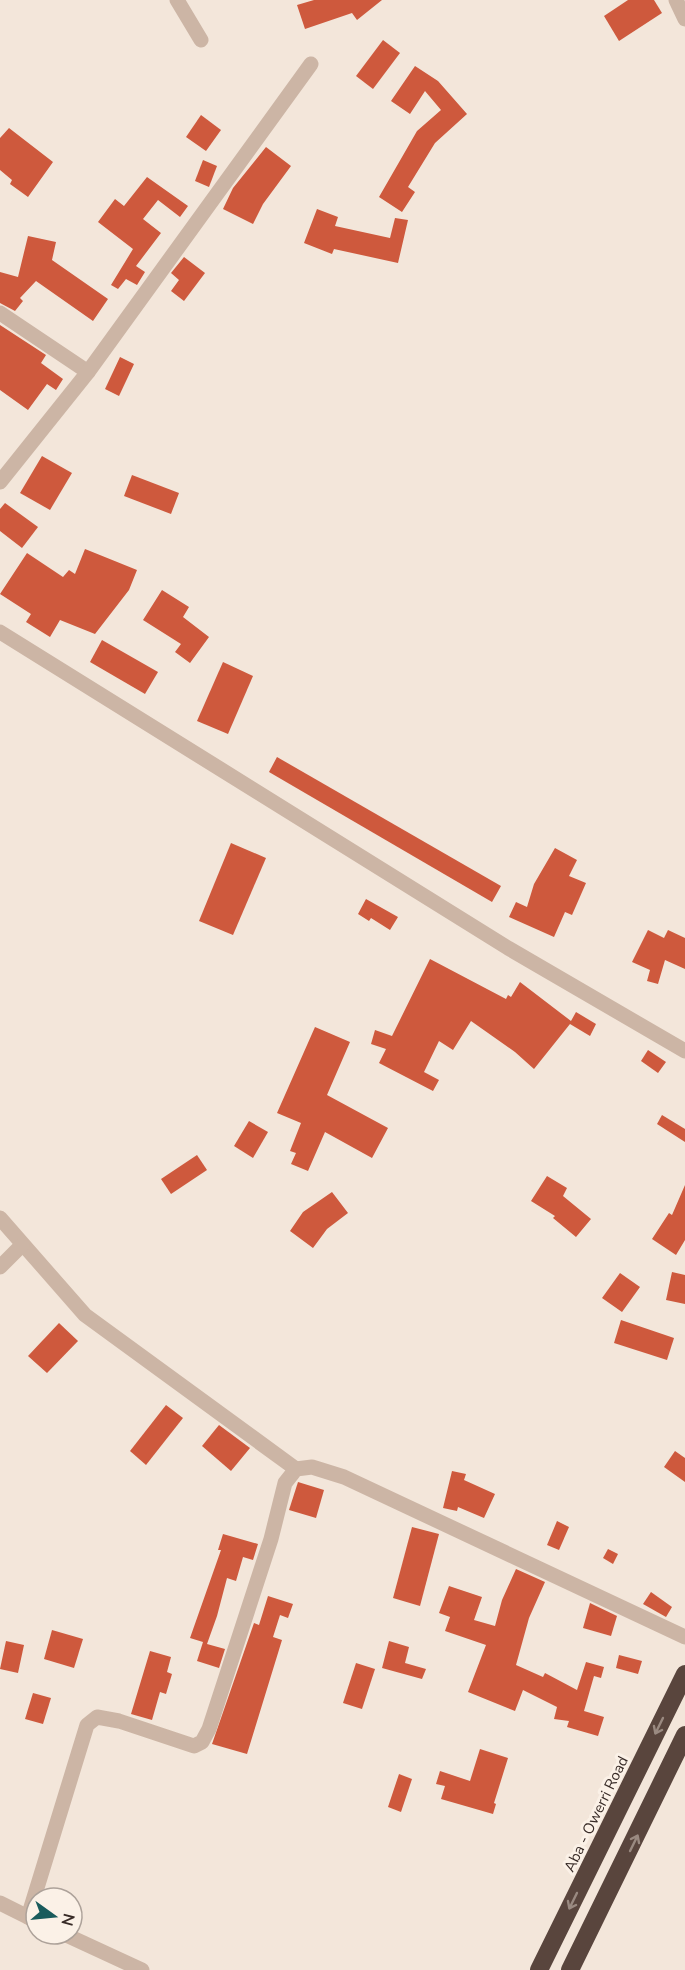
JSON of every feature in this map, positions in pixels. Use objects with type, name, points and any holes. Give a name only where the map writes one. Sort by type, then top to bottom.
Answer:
[{"type":"highway","name":"Aba - Owerri Road","points":[[539,1970],[685,1674]]},
{"type":"highway","points":[[570,1970],[685,1735]]},
{"type":"street","points":[[177,0],[201,40]]},
{"type":"street","points":[[676,0],[685,19]]},
{"type":"street","points":[[0,482],[88,372],[311,64]]},
{"type":"street","points":[[0,313],[88,372]]},
{"type":"street","points":[[0,632],[508,948],[685,1051]]},
{"type":"street","points":[[0,1218],[85,1315],[296,1469],[312,1467],[344,1477],[685,1637]]},
{"type":"street","points":[[0,1267],[22,1245]]},
{"type":"street","points":[[41,1886],[87,1725],[97,1717],[119,1721],[194,1746],[202,1742],[209,1729],[260,1573],[285,1484],[296,1469]]},
{"type":"street","points":[[0,1903],[24,1915]]},
{"type":"street","points":[[84,1943],[142,1970]]},
{"type":"building","points":[[314,0],[382,0],[357,20],[352,13],[305,29],[297,5]]},
{"type":"building","points":[[628,0],[654,0],[662,13],[619,41],[604,16]]},
{"type":"building","points":[[383,40],[400,53],[373,89],[356,76]]},
{"type":"building","points":[[415,66],[438,81],[467,114],[435,143],[408,187],[415,192],[402,212],[379,197],[417,131],[441,110],[425,91],[410,114],[391,101]]},
{"type":"building","points":[[201,115],[221,130],[206,151],[186,137]]},
{"type":"building","points":[[9,128],[53,162],[28,197],[10,184],[12,180],[0,170],[0,138]]},
{"type":"building","points":[[266,147],[291,166],[263,204],[253,224],[223,209],[233,188]]},
{"type":"building","points":[[203,160],[217,166],[209,187],[195,181]]},
{"type":"building","points":[[147,177],[188,206],[180,217],[158,200],[143,219],[161,233],[136,266],[145,272],[137,285],[126,279],[118,289],[111,285],[133,249],[98,222],[115,199],[124,206]]},
{"type":"building","points":[[317,209],[338,217],[335,226],[390,238],[395,218],[408,220],[398,263],[334,249],[332,254],[304,243]]},
{"type":"building","points":[[28,236],[56,242],[52,260],[108,299],[93,321],[36,281],[20,298],[23,301],[15,311],[0,303],[0,272],[18,277]]},
{"type":"building","points":[[184,257],[205,273],[184,301],[171,291],[179,280],[171,273]]},
{"type":"building","points":[[0,325],[46,355],[41,363],[63,379],[56,390],[47,384],[28,410],[0,390]]},
{"type":"building","points":[[120,357],[134,364],[119,396],[105,389]]},
{"type":"building","points":[[42,456],[72,473],[50,510],[20,493]]},
{"type":"building","points":[[132,475],[179,493],[171,514],[124,496]]},
{"type":"building","points":[[5,503],[38,527],[22,548],[0,531],[0,509]]},
{"type":"building","points":[[85,549],[137,570],[129,590],[95,634],[60,620],[50,637],[26,622],[31,614],[0,594],[27,553],[63,577],[69,570],[75,574]]},
{"type":"building","points":[[162,590],[189,607],[183,617],[209,637],[190,663],[175,652],[181,644],[143,620]]},
{"type":"building","points":[[102,640],[158,672],[145,694],[90,662]]},
{"type":"building","points":[[223,662],[253,676],[228,734],[197,721]]},
{"type":"building","points":[[277,757],[501,886],[492,902],[269,772]]},
{"type":"building","points":[[231,843],[266,858],[233,935],[199,921]]},
{"type":"building","points":[[555,848],[577,860],[569,876],[586,883],[572,915],[565,912],[554,937],[509,917],[516,902],[527,907],[534,884]]},
{"type":"building","points":[[366,899],[398,917],[390,930],[371,918],[369,921],[358,914]]},
{"type":"building","points":[[648,930],[664,938],[668,930],[685,938],[685,969],[665,960],[658,984],[647,981],[650,970],[632,962]]},
{"type":"building","points":[[430,959],[506,999],[508,995],[511,997],[520,982],[571,1021],[576,1012],[596,1024],[590,1036],[570,1024],[534,1069],[515,1052],[471,1021],[453,1050],[439,1041],[424,1072],[439,1080],[433,1091],[379,1063],[386,1049],[371,1044],[375,1030],[392,1036]]},
{"type":"building","points":[[315,1027],[350,1042],[327,1095],[388,1128],[372,1158],[325,1132],[308,1171],[291,1164],[296,1153],[290,1151],[301,1123],[277,1113]]},
{"type":"building","points":[[648,1050],[666,1062],[658,1073],[641,1061]]},
{"type":"building","points":[[662,1115],[685,1129],[685,1142],[657,1124]]},
{"type":"building","points":[[249,1121],[268,1132],[253,1158],[234,1146]]},
{"type":"building","points":[[197,1155],[207,1170],[171,1194],[161,1179]]},
{"type":"building","points":[[547,1176],[567,1188],[563,1196],[591,1219],[576,1237],[553,1218],[555,1216],[531,1201]]},
{"type":"building","points":[[685,1185],[685,1240],[676,1255],[652,1239],[669,1213],[672,1215]]},
{"type":"building","points":[[332,1192],[348,1213],[327,1229],[313,1248],[290,1231],[303,1212]]},
{"type":"building","points":[[672,1272],[685,1275],[685,1304],[666,1300]]},
{"type":"building","points":[[620,1273],[640,1287],[622,1312],[602,1298]]},
{"type":"building","points":[[621,1320],[674,1338],[667,1360],[614,1343]]},
{"type":"building","points":[[59,1323],[78,1341],[47,1373],[28,1356]]},
{"type":"building","points":[[166,1405],[183,1418],[146,1465],[130,1451]]},
{"type":"building","points":[[219,1425],[250,1448],[231,1471],[202,1446]]},
{"type":"building","points":[[675,1451],[685,1458],[685,1482],[664,1467]]},
{"type":"building","points":[[452,1471],[466,1474],[464,1480],[495,1494],[484,1518],[458,1507],[457,1511],[443,1508]]},
{"type":"building","points":[[298,1482],[324,1490],[316,1518],[289,1510]]},
{"type":"building","points":[[557,1521],[569,1527],[559,1550],[547,1545]]},
{"type":"building","points":[[412,1527],[439,1534],[420,1606],[393,1598]]},
{"type":"building","points":[[223,1534],[258,1544],[253,1560],[243,1557],[236,1581],[227,1578],[207,1644],[225,1649],[219,1668],[197,1661],[203,1642],[190,1638],[221,1550],[218,1550]]},
{"type":"building","points":[[608,1549],[618,1554],[613,1564],[603,1558]]},
{"type":"building","points":[[516,1569],[545,1582],[529,1618],[516,1665],[543,1677],[545,1673],[577,1690],[586,1662],[604,1667],[601,1678],[594,1676],[584,1711],[604,1717],[598,1736],[567,1727],[569,1721],[554,1719],[557,1707],[523,1690],[515,1711],[468,1692],[486,1645],[445,1631],[450,1617],[439,1613],[449,1586],[482,1597],[474,1620],[495,1626],[502,1600]]},
{"type":"building","points":[[651,1592],[672,1607],[666,1617],[643,1604]]},
{"type":"building","points":[[268,1596],[293,1604],[288,1618],[280,1615],[273,1637],[282,1640],[247,1754],[212,1744],[254,1623],[259,1625]]},
{"type":"building","points":[[590,1603],[617,1616],[611,1636],[583,1628]]},
{"type":"building","points":[[52,1630],[83,1639],[74,1668],[44,1659]]},
{"type":"building","points":[[6,1641],[24,1645],[18,1673],[0,1669]]},
{"type":"building","points":[[389,1641],[409,1647],[405,1663],[426,1669],[422,1679],[382,1668]]},
{"type":"building","points":[[150,1651],[171,1657],[167,1672],[172,1674],[166,1694],[160,1692],[152,1720],[131,1714]]},
{"type":"building","points":[[619,1655],[642,1661],[638,1674],[616,1668]]},
{"type":"building","points":[[356,1663],[375,1669],[362,1709],[343,1703]]},
{"type":"building","points":[[33,1693],[51,1698],[43,1724],[25,1719]]},
{"type":"building","points":[[480,1749],[508,1758],[494,1803],[496,1804],[493,1814],[441,1799],[445,1786],[436,1784],[440,1771],[470,1781]]},
{"type":"building","points":[[399,1774],[412,1779],[401,1812],[388,1807]]}]
